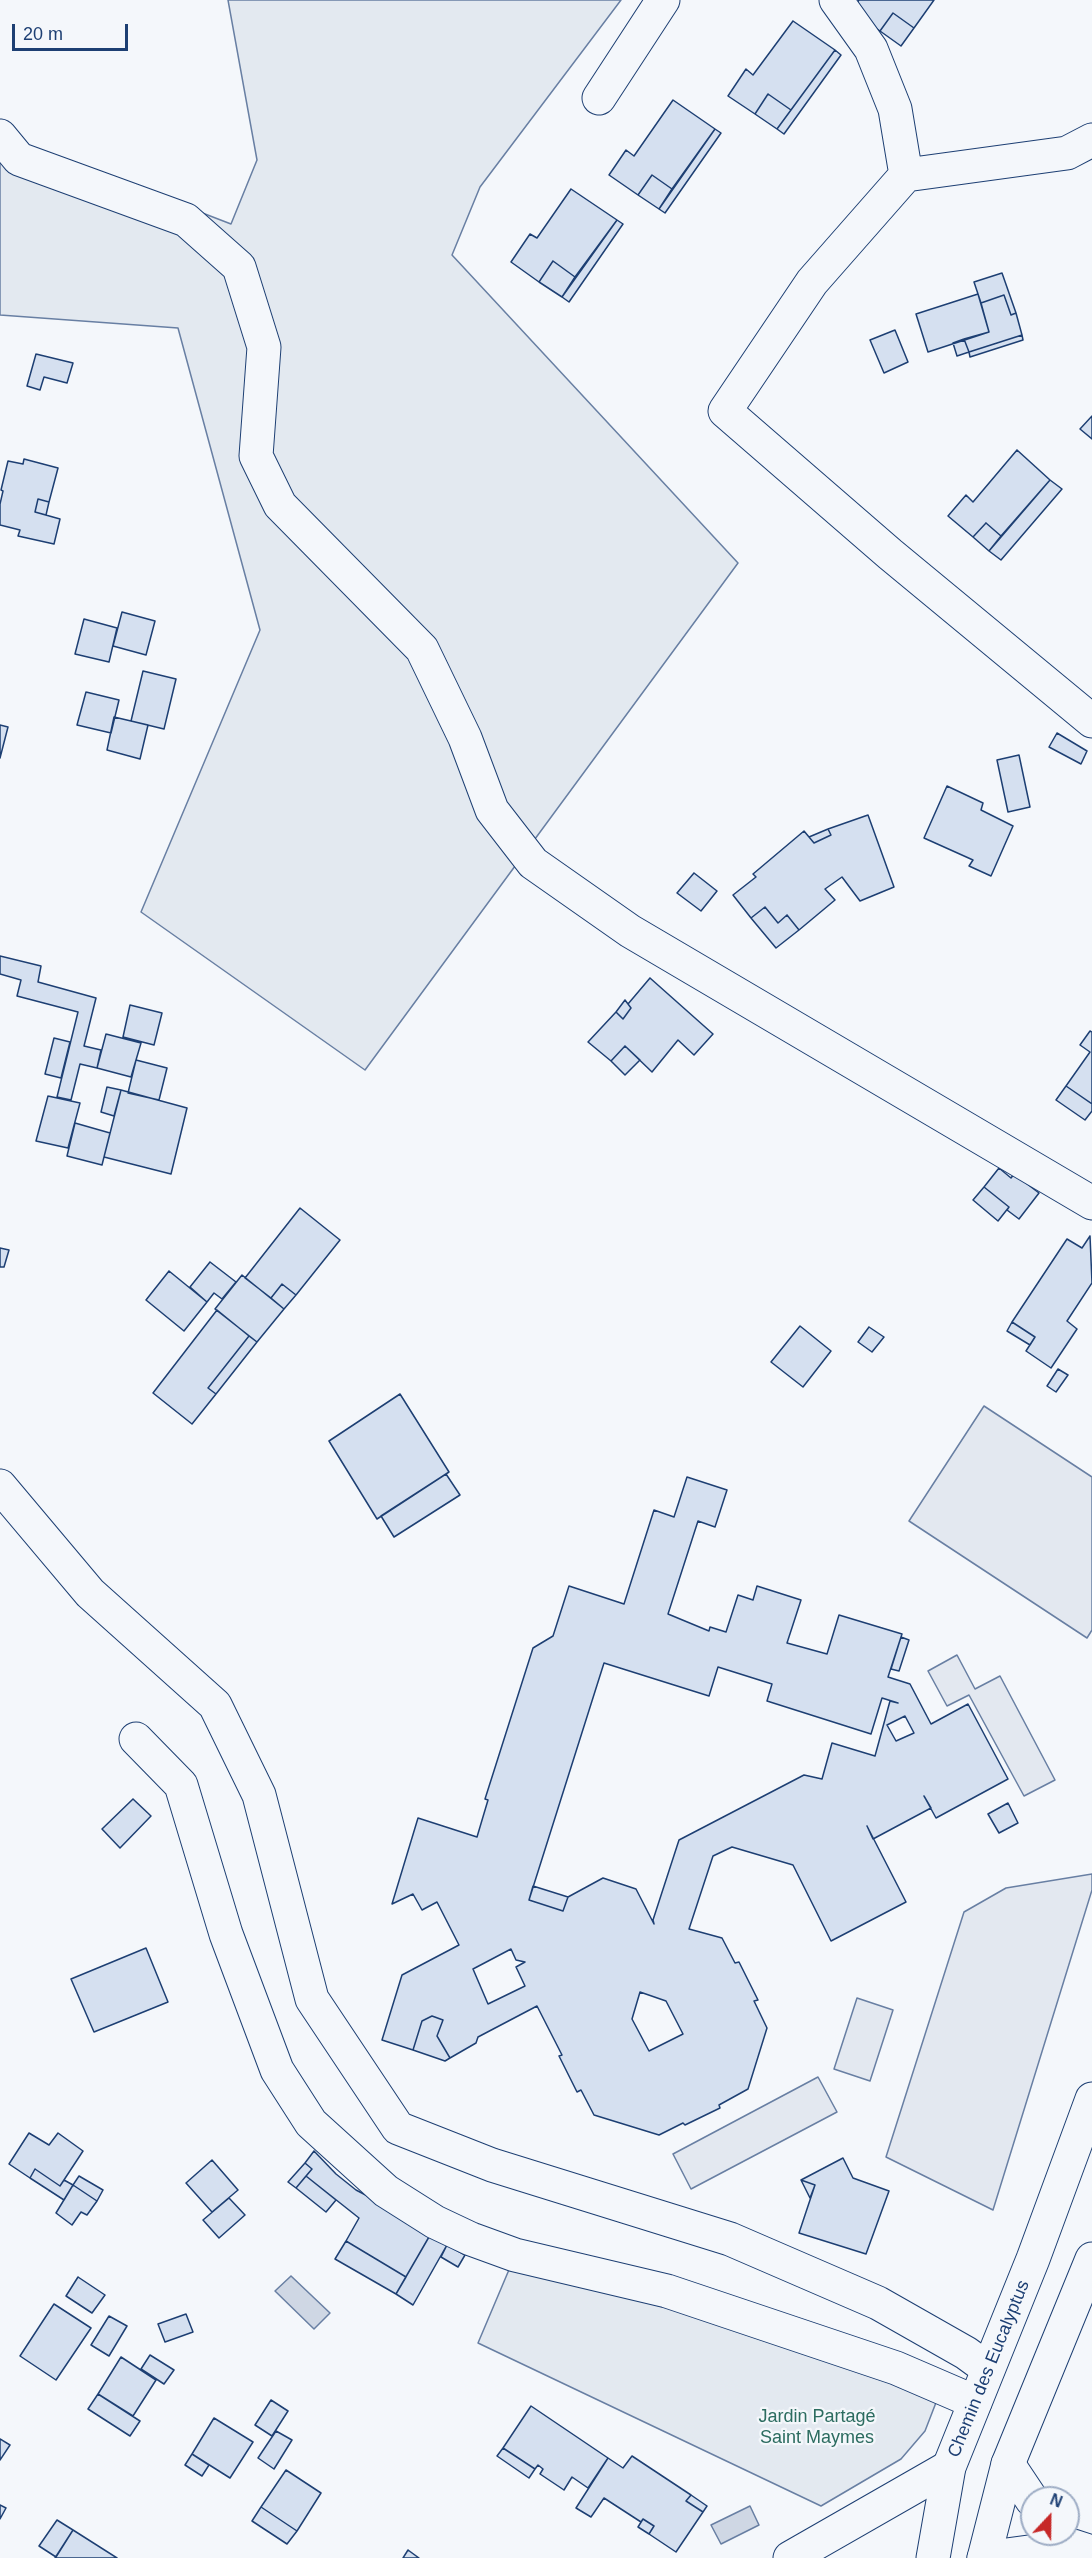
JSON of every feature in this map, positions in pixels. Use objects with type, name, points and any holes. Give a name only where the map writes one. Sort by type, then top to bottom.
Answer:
[{"type":"street","points":[[599,98],[663,0]]},
{"type":"street","points":[[836,0],[871,49],[895,109],[906,175]]},
{"type":"street","points":[[0,136],[19,159],[186,220],[239,267],[264,347],[256,456],[280,505],[422,650],[465,738],[492,810],[533,863],[630,930],[1092,1203]]},
{"type":"street","points":[[1083,715],[725,411],[812,282],[906,175],[1067,153],[1092,140]]},
{"type":"street","points":[[0,1486],[90,1593],[215,1705],[259,1795],[312,1999],[398,2128],[492,2164],[730,2239],[878,2303],[966,2353],[988,2369]]},
{"type":"street","points":[[136,1739],[181,1785],[226,1934],[277,2070],[311,2123],[386,2191],[435,2222],[471,2239],[515,2255],[667,2291],[896,2368],[975,2402]]},
{"type":"street","name":"Chemin des Eucalyptus","points":[[790,2558],[949,2468],[1033,2259],[1092,2099]]},
{"type":"street","points":[[1062,2546],[984,2558],[1008,2464],[1092,2259]]},
{"type":"street","points":[[1008,2464],[1023,2486]]},
{"type":"street","points":[[933,2558],[949,2468]]},
{"type":"green space","points":[[228,0],[621,0],[480,187],[452,255],[738,563],[365,1070],[141,912],[260,630],[178,328],[0,315],[0,135],[231,224],[257,160]]},
{"type":"green space","name":"Jardin Partagé Saint Maymes","points":[[511,2265],[776,2338],[937,2400],[925,2431],[901,2459],[821,2506],[478,2343]]},
{"type":"shaded area","points":[[984,1406],[1092,1477],[1092,1630],[1087,1638],[909,1521]]},
{"type":"shaded area","points":[[957,1655],[975,1689],[1000,1676],[1055,1780],[1024,1796],[969,1695],[947,1706],[928,1671]]},
{"type":"shaded area","points":[[1092,1874],[1092,1890],[993,2210],[886,2157],[964,1912],[1006,1888]]},
{"type":"shaded area","points":[[857,1998],[893,2010],[870,2081],[834,2069]]},
{"type":"shaded area","points":[[818,2077],[837,2112],[691,2189],[673,2154]]},
{"type":"shaded area","points":[[291,2276],[330,2313],[314,2329],[275,2291]]},
{"type":"shaded area","points":[[750,2506],[759,2525],[721,2544],[711,2525]]},
{"type":"building","points":[[859,0],[934,0],[914,28],[893,13],[880,31],[851,11]]},
{"type":"building","points":[[893,13],[914,28],[901,46],[880,31]]},
{"type":"building","points":[[793,21],[835,50],[791,110],[768,94],[755,114],[728,96],[746,69],[753,75]]},
{"type":"building","points":[[835,50],[841,55],[784,134],[777,129]]},
{"type":"building","points":[[768,94],[791,110],[777,129],[755,114]]},
{"type":"building","points":[[673,100],[715,129],[672,189],[652,175],[638,195],[609,175],[626,150],[634,156]]},
{"type":"building","points":[[715,129],[721,133],[665,213],[659,209]]},
{"type":"building","points":[[652,175],[672,189],[659,209],[638,195]]},
{"type":"building","points":[[571,189],[617,220],[575,277],[553,261],[539,282],[511,262],[530,234],[537,238]]},
{"type":"building","points":[[617,220],[623,224],[569,302],[562,297]]},
{"type":"building","points":[[553,261],[575,277],[562,297],[539,282]]},
{"type":"building","points":[[1002,273],[1016,313],[1011,315],[1004,295],[981,303],[974,282]]},
{"type":"building","points":[[978,294],[989,332],[928,352],[916,314]]},
{"type":"building","points":[[1004,295],[1011,315],[1016,313],[1022,335],[969,352],[964,339],[989,332],[981,303]]},
{"type":"building","points":[[895,330],[908,362],[884,373],[870,340]]},
{"type":"building","points":[[1022,335],[1023,340],[970,357],[969,352]]},
{"type":"building","points":[[964,339],[969,352],[957,356],[953,343]]},
{"type":"building","points":[[36,354],[73,363],[67,383],[44,377],[40,390],[27,386]]},
{"type":"building","points":[[1092,416],[1092,439],[1080,429]]},
{"type":"building","points":[[1017,450],[1050,480],[1001,536],[986,523],[973,537],[948,516],[966,495],[973,502]]},
{"type":"building","points":[[24,459],[58,468],[49,502],[38,499],[35,512],[60,519],[54,544],[18,536],[20,530],[0,525],[0,504],[3,491],[1,490],[8,461],[23,464]]},
{"type":"building","points":[[1050,480],[1062,489],[1001,560],[989,551]]},
{"type":"building","points":[[38,499],[49,502],[46,515],[35,512]]},
{"type":"building","points":[[986,523],[1001,536],[989,551],[973,537]]},
{"type":"building","points":[[122,612],[155,621],[146,655],[113,646]]},
{"type":"building","points":[[84,619],[117,628],[109,662],[75,654]]},
{"type":"building","points":[[143,671],[176,679],[164,729],[131,721]]},
{"type":"building","points":[[86,692],[119,700],[111,733],[77,725]]},
{"type":"building","points":[[114,717],[148,725],[140,759],[107,750]]},
{"type":"building","points":[[0,725],[8,727],[0,758]]},
{"type":"building","points":[[1057,733],[1087,751],[1081,764],[1049,747]]},
{"type":"building","points":[[1019,755],[1030,807],[1008,812],[997,760]]},
{"type":"building","points":[[947,786],[983,803],[981,810],[1013,826],[991,876],[969,866],[973,860],[924,838]]},
{"type":"building","points":[[868,815],[894,887],[860,901],[842,877],[825,889],[835,900],[799,930],[787,915],[778,923],[765,907],[751,918],[733,895],[756,877],[753,874],[804,831],[814,843],[831,835],[828,829]]},
{"type":"building","points":[[828,829],[831,835],[814,843],[809,837]]},
{"type":"building","points":[[694,873],[717,891],[701,911],[677,893]]},
{"type":"building","points":[[765,907],[778,923],[787,915],[799,930],[776,948],[751,918]]},
{"type":"building","points":[[0,956],[41,966],[38,982],[96,998],[84,1046],[101,1050],[97,1068],[80,1064],[71,1100],[57,1097],[78,1012],[17,996],[21,980],[0,974]]},
{"type":"building","points":[[650,978],[713,1034],[694,1055],[678,1040],[652,1072],[625,1046],[611,1061],[588,1042],[616,1012],[623,1019],[631,1008],[628,1004]]},
{"type":"building","points":[[625,1000],[631,1008],[623,1019],[616,1012]]},
{"type":"building","points":[[130,1005],[162,1013],[154,1045],[123,1037]]},
{"type":"building","points":[[1090,1031],[1092,1032],[1092,1104],[1066,1086],[1090,1052],[1080,1045]]},
{"type":"building","points":[[106,1034],[141,1043],[131,1077],[97,1068]]},
{"type":"building","points":[[54,1038],[70,1042],[61,1078],[45,1074]]},
{"type":"building","points":[[625,1046],[640,1060],[625,1075],[611,1061]]},
{"type":"building","points":[[136,1060],[167,1068],[159,1100],[128,1093]]},
{"type":"building","points":[[1066,1086],[1092,1104],[1092,1111],[1085,1120],[1056,1100]]},
{"type":"building","points":[[107,1087],[121,1090],[114,1116],[101,1112]]},
{"type":"building","points":[[121,1090],[187,1108],[171,1174],[104,1157]]},
{"type":"building","points":[[48,1096],[80,1103],[68,1148],[36,1141]]},
{"type":"building","points":[[75,1123],[110,1133],[102,1165],[67,1156]]},
{"type":"building","points":[[999,1168],[1011,1178],[1014,1174],[1039,1193],[1019,1219],[1007,1210],[1009,1207],[984,1187]]},
{"type":"building","points":[[984,1187],[1009,1207],[998,1221],[973,1200]]},
{"type":"building","points":[[300,1208],[340,1240],[296,1295],[282,1284],[271,1298],[245,1278]]},
{"type":"building","points":[[1090,1236],[1092,1283],[1067,1321],[1077,1329],[1051,1368],[1026,1351],[1035,1337],[1012,1322],[1067,1239],[1082,1248]]},
{"type":"building","points":[[0,1248],[9,1250],[4,1267],[0,1267]]},
{"type":"building","points":[[210,1262],[236,1282],[222,1299],[214,1293],[207,1302],[190,1287]]},
{"type":"building","points":[[169,1271],[207,1302],[184,1331],[146,1300]]},
{"type":"building","points":[[242,1275],[284,1309],[257,1342],[215,1309]]},
{"type":"building","points":[[282,1284],[296,1295],[284,1309],[271,1298]]},
{"type":"building","points":[[217,1310],[249,1336],[208,1388],[216,1394],[192,1424],[153,1393]]},
{"type":"building","points":[[1012,1322],[1035,1337],[1030,1345],[1007,1331]]},
{"type":"building","points":[[800,1326],[831,1351],[803,1387],[771,1362]]},
{"type":"building","points":[[869,1327],[884,1337],[872,1352],[858,1342]]},
{"type":"building","points":[[249,1336],[257,1342],[216,1394],[208,1388]]},
{"type":"building","points":[[1058,1369],[1068,1375],[1056,1392],[1047,1386]]},
{"type":"building","points":[[400,1394],[449,1472],[377,1519],[329,1441]]},
{"type":"building","points":[[446,1474],[460,1495],[394,1537],[381,1516]]},
{"type":"building","points":[[687,1477],[727,1490],[715,1527],[698,1521],[668,1614],[709,1631],[710,1627],[726,1632],[738,1595],[753,1600],[757,1586],[801,1600],[787,1643],[827,1654],[839,1615],[902,1634],[888,1677],[910,1684],[931,1724],[968,1704],[1008,1779],[936,1818],[931,1808],[874,1839],[906,1902],[831,1941],[793,1865],[732,1847],[713,1856],[689,1929],[722,1938],[735,1963],[739,1962],[758,2000],[754,2001],[767,2028],[748,2089],[719,2105],[720,2108],[659,2135],[594,2115],[581,2090],[577,2092],[559,2056],[562,2055],[537,2006],[478,2037],[476,2043],[450,2058],[437,2036],[443,2020],[432,2016],[422,2021],[413,2050],[382,2040],[402,1975],[459,1945],[437,1902],[422,1910],[413,1894],[392,1904],[418,1818],[477,1837],[488,1800],[485,1799],[533,1648],[553,1636],[569,1586],[624,1604],[654,1510],[674,1517]],"holes":[[[604,1663],[709,1696],[718,1667],[772,1684],[767,1701],[871,1734],[882,1698],[898,1703],[890,1701],[875,1756],[832,1743],[822,1779],[804,1775],[679,1840],[653,1920],[654,1924],[636,1889],[603,1878],[568,1897],[563,1911],[529,1900]],[[905,1716],[914,1733],[896,1741],[887,1725]],[[511,1949],[516,1960],[525,1962],[516,1967],[525,1986],[488,2004],[473,1969]],[[640,1992],[666,2001],[683,2034],[649,2051],[632,2019]]]},
{"type":"building","points":[[901,1637],[909,1640],[899,1671],[891,1669]]},
{"type":"building","points":[[133,1799],[151,1816],[120,1848],[102,1829]]},
{"type":"building","points":[[1008,1803],[1018,1823],[999,1833],[988,1814]]},
{"type":"building","points":[[533,1886],[568,1897],[563,1911],[529,1900]]},
{"type":"building","points":[[146,1948],[168,2002],[94,2032],[71,1979]]},
{"type":"building","points":[[432,2016],[443,2020],[437,2036],[450,2058],[445,2061],[413,2050],[422,2021]]},
{"type":"building","points":[[29,2133],[49,2145],[58,2133],[83,2151],[60,2186],[35,2169],[30,2178],[9,2164]]},
{"type":"building","points":[[314,2151],[336,2174],[356,2190],[433,2230],[406,2277],[346,2241],[359,2218],[306,2176],[312,2169],[305,2163]]},
{"type":"building","points":[[843,2158],[853,2178],[889,2191],[866,2254],[799,2233],[815,2185],[801,2180]]},
{"type":"building","points":[[212,2160],[238,2190],[212,2212],[186,2183]]},
{"type":"building","points":[[305,2163],[312,2169],[296,2188],[288,2182]]},
{"type":"building","points":[[35,2169],[60,2186],[64,2180],[73,2185],[64,2200],[30,2178]]},
{"type":"building","points":[[79,2176],[103,2190],[97,2201],[73,2185]]},
{"type":"building","points":[[306,2176],[336,2200],[326,2212],[296,2188]]},
{"type":"building","points":[[801,2180],[815,2185],[810,2198]]},
{"type":"building","points":[[73,2185],[97,2201],[87,2215],[81,2212],[72,2225],[56,2213]]},
{"type":"building","points":[[229,2198],[245,2215],[219,2238],[203,2220]]},
{"type":"building","points":[[433,2230],[452,2236],[413,2305],[396,2294]]},
{"type":"building","points":[[346,2241],[406,2277],[396,2294],[335,2259]]},
{"type":"building","points":[[447,2245],[465,2255],[458,2267],[441,2257]]},
{"type":"building","points":[[78,2277],[105,2295],[92,2313],[66,2296]]},
{"type":"building","points":[[54,2304],[91,2328],[56,2380],[20,2356]]},
{"type":"building","points":[[186,2314],[193,2332],[165,2342],[158,2324]]},
{"type":"building","points":[[109,2316],[127,2326],[109,2356],[91,2345]]},
{"type":"building","points":[[150,2355],[174,2370],[164,2384],[141,2369]]},
{"type":"building","points":[[121,2357],[156,2380],[133,2416],[98,2394]]},
{"type":"building","points":[[98,2394],[140,2421],[130,2436],[88,2409]]},
{"type":"building","points":[[271,2400],[288,2411],[272,2436],[255,2425]]},
{"type":"building","points":[[531,2406],[608,2458],[588,2488],[572,2477],[564,2490],[540,2474],[543,2469],[538,2465],[535,2469],[503,2448]]},
{"type":"building","points":[[214,2418],[253,2442],[230,2478],[192,2454]]},
{"type":"building","points":[[276,2431],[292,2440],[274,2469],[258,2458]]},
{"type":"building","points":[[0,2439],[10,2445],[0,2460]]},
{"type":"building","points":[[503,2448],[535,2469],[529,2478],[497,2456]]},
{"type":"building","points":[[192,2454],[209,2465],[202,2476],[185,2465]]},
{"type":"building","points":[[632,2456],[691,2495],[686,2501],[703,2512],[676,2552],[649,2534],[654,2526],[643,2519],[641,2522],[604,2498],[591,2517],[576,2508],[608,2458],[623,2468]]},
{"type":"building","points":[[286,2470],[321,2493],[297,2531],[261,2507]]},
{"type":"building","points":[[691,2495],[707,2506],[703,2512],[686,2501]]},
{"type":"building","points":[[0,2505],[6,2508],[0,2519]]},
{"type":"building","points":[[261,2507],[297,2531],[287,2544],[252,2521]]},
{"type":"building","points":[[643,2519],[654,2526],[649,2534],[638,2527]]},
{"type":"building","points":[[57,2520],[73,2530],[56,2557],[39,2546]]},
{"type":"building","points":[[73,2530],[117,2558],[55,2558]]},
{"type":"building","points":[[408,2550],[419,2558],[403,2558]]}]
